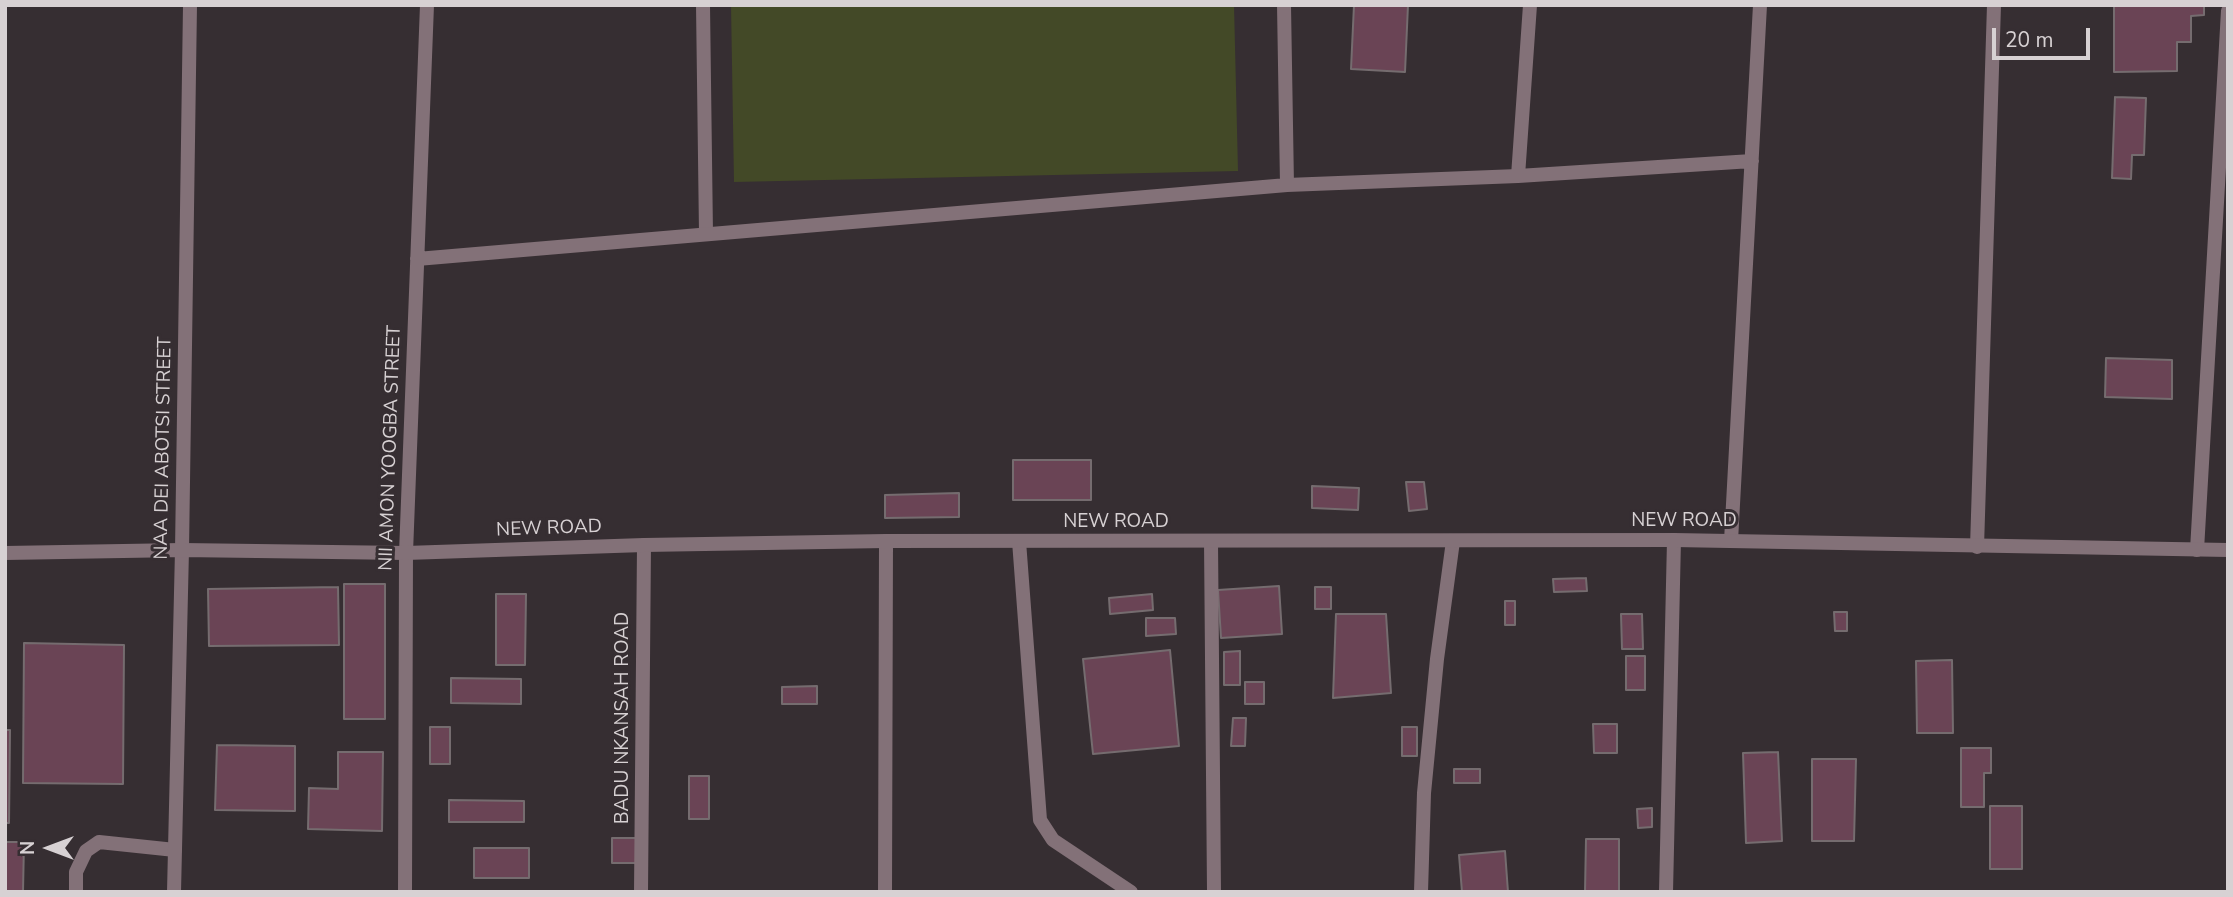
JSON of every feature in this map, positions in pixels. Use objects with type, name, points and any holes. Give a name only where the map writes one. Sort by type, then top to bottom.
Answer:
[{"type":"street","name":"NAA DEI ABOTSI STREET","points":[[174,892],[190,5]]},
{"type":"street","name":"NII AMON YOOGBA STREET","points":[[405,892],[406,553],[427,5]]},
{"type":"street","points":[[703,5],[706,234]]},
{"type":"street","points":[[1284,5],[1287,185]]},
{"type":"street","points":[[1518,176],[1530,5]]},
{"type":"street","points":[[1731,541],[1760,5]]},
{"type":"street","points":[[1977,547],[1994,5]]},
{"type":"street","points":[[2197,550],[2228,11]]},
{"type":"street","points":[[417,259],[1287,185],[1518,176],[1752,161]]},
{"type":"street","name":"NEW ROAD","points":[[5,553],[182,550],[406,553],[886,541],[1674,540],[2228,550]]},
{"type":"street","points":[[1666,892],[1674,540]]},
{"type":"street","points":[[886,541],[886,892]]},
{"type":"street","points":[[1019,541],[1040,820],[1053,840],[1131,892]]},
{"type":"street","points":[[1211,541],[1214,892]]},
{"type":"street","points":[[1421,892],[1424,793],[1437,659],[1453,541]]},
{"type":"street","name":"BADU NKANSAH ROAD","points":[[641,892],[644,545]]},
{"type":"street","points":[[76,892],[76,872],[86,851],[99,842],[175,850]]},
{"type":"green space","points":[[731,5],[1234,5],[1238,171],[734,182]]},
{"type":"building","points":[[1354,5],[1408,5],[1405,72],[1351,69]]},
{"type":"building","points":[[2114,5],[2204,5],[2204,15],[2191,16],[2191,42],[2177,42],[2177,71],[2114,72]]},
{"type":"building","points":[[2115,97],[2146,98],[2144,155],[2132,155],[2131,179],[2112,178]]},
{"type":"building","points":[[2106,358],[2172,360],[2172,399],[2105,397]]},
{"type":"building","points":[[1013,460],[1091,460],[1091,500],[1013,500]]},
{"type":"building","points":[[1406,482],[1424,482],[1427,509],[1409,511]]},
{"type":"building","points":[[1312,486],[1359,488],[1358,510],[1312,508]]},
{"type":"building","points":[[959,493],[959,517],[885,518],[885,495]]},
{"type":"building","points":[[1586,578],[1587,591],[1554,592],[1553,579]]},
{"type":"building","points":[[344,584],[385,584],[385,719],[344,719]]},
{"type":"building","points":[[1279,586],[1282,634],[1221,638],[1218,590]]},
{"type":"building","points":[[338,587],[339,645],[209,646],[208,589]]},
{"type":"building","points":[[1315,587],[1331,587],[1331,609],[1315,609]]},
{"type":"building","points":[[496,594],[526,594],[525,665],[496,665]]},
{"type":"building","points":[[1152,594],[1153,610],[1110,614],[1109,598]]},
{"type":"building","points":[[1505,601],[1515,601],[1515,625],[1505,625]]},
{"type":"building","points":[[1834,612],[1847,612],[1847,631],[1835,631]]},
{"type":"building","points":[[1336,614],[1386,614],[1391,693],[1333,698]]},
{"type":"building","points":[[1621,614],[1642,614],[1643,649],[1622,649]]},
{"type":"building","points":[[1146,618],[1175,618],[1176,634],[1146,636]]},
{"type":"building","points":[[24,643],[124,645],[123,784],[23,783]]},
{"type":"building","points":[[1170,650],[1179,746],[1093,754],[1083,659]]},
{"type":"building","points":[[1240,651],[1240,685],[1224,685],[1224,652]]},
{"type":"building","points":[[1626,656],[1645,656],[1645,690],[1626,690]]},
{"type":"building","points":[[1952,660],[1953,733],[1917,733],[1916,661]]},
{"type":"building","points":[[451,678],[521,679],[521,704],[451,703]]},
{"type":"building","points":[[1245,682],[1264,682],[1264,704],[1245,704]]},
{"type":"building","points":[[817,686],[817,704],[782,704],[782,687]]},
{"type":"building","points":[[1233,718],[1246,718],[1245,746],[1231,746]]},
{"type":"building","points":[[1593,724],[1617,724],[1617,753],[1594,753]]},
{"type":"building","points":[[430,727],[450,727],[450,764],[430,764]]},
{"type":"building","points":[[1402,727],[1417,727],[1417,756],[1402,756]]},
{"type":"building","points":[[5,730],[10,730],[9,823],[5,823]]},
{"type":"building","points":[[217,745],[295,746],[295,811],[215,810]]},
{"type":"building","points":[[1961,748],[1991,748],[1991,773],[1984,773],[1984,807],[1961,807]]},
{"type":"building","points":[[338,752],[383,752],[382,831],[308,829],[309,788],[338,789]]},
{"type":"building","points":[[1778,752],[1782,841],[1746,843],[1743,753]]},
{"type":"building","points":[[1812,759],[1856,759],[1854,841],[1812,841]]},
{"type":"building","points":[[1454,769],[1480,769],[1480,783],[1454,783]]},
{"type":"building","points":[[689,776],[709,776],[709,819],[689,819]]},
{"type":"building","points":[[449,800],[524,801],[524,822],[449,822]]},
{"type":"building","points":[[1990,806],[2022,806],[2022,869],[1990,869]]},
{"type":"building","points":[[1652,808],[1652,827],[1638,828],[1637,809]]},
{"type":"building","points":[[612,838],[637,838],[637,863],[612,863]]},
{"type":"building","points":[[1586,839],[1619,839],[1619,892],[1585,892]]},
{"type":"building","points":[[5,842],[24,842],[23,892],[5,892]]},
{"type":"building","points":[[474,848],[529,848],[529,878],[474,878]]},
{"type":"building","points":[[1505,851],[1508,892],[1462,892],[1459,855]]}]
